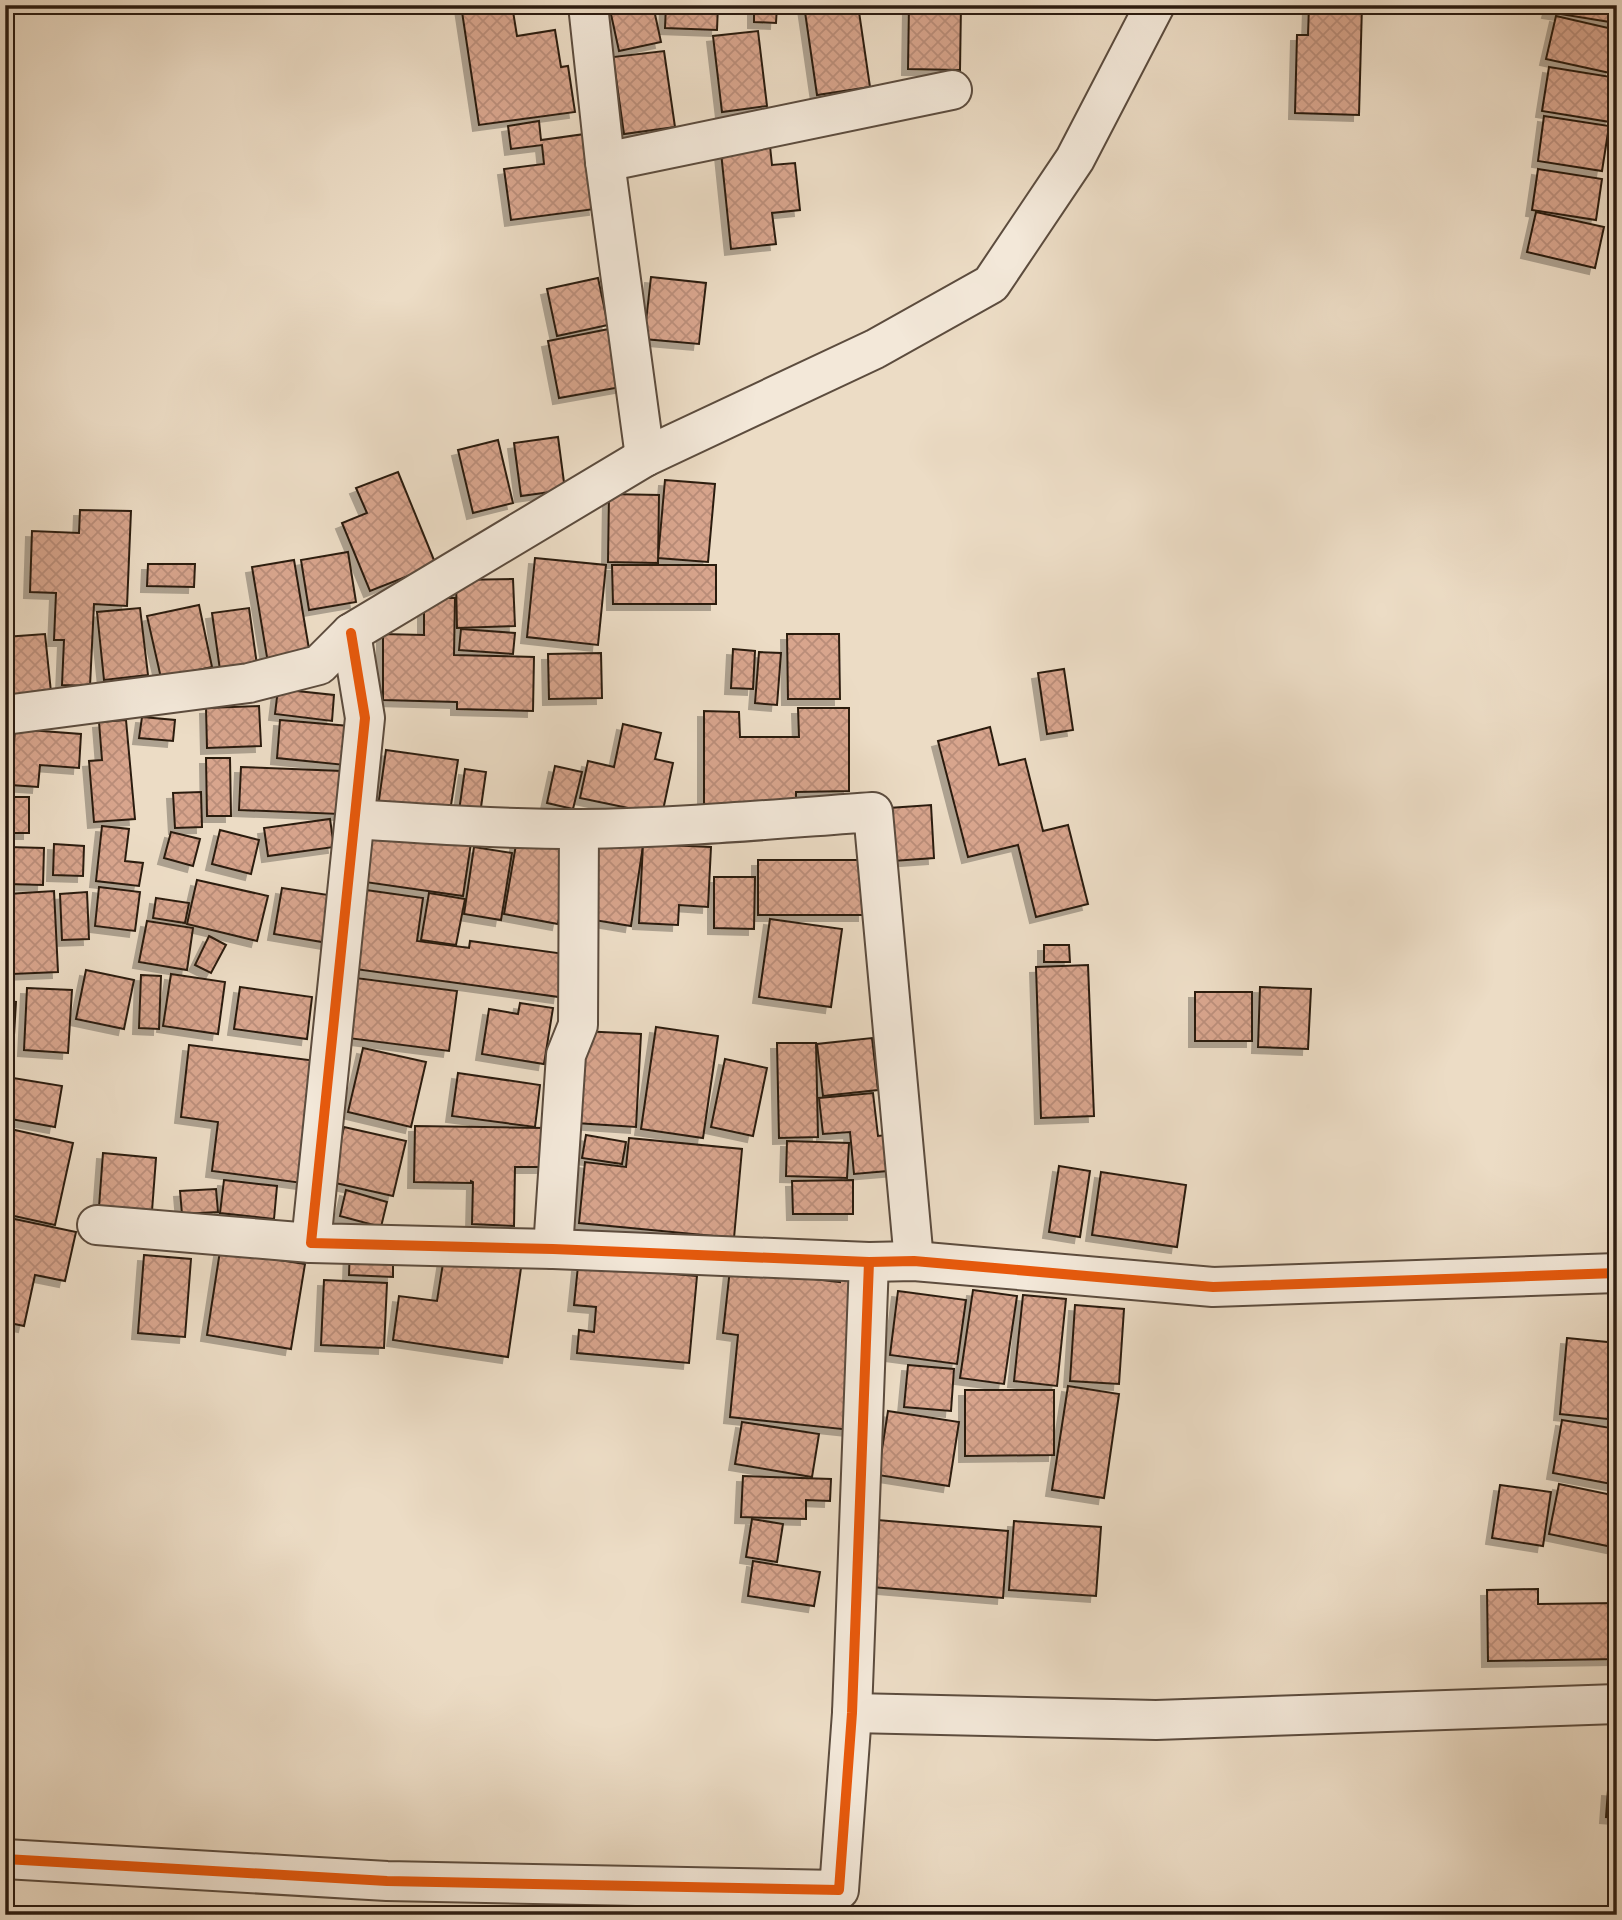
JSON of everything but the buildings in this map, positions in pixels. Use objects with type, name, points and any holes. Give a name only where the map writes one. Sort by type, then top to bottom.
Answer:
[{"type":"street","points":[[588,5],[605,162],[645,457]]},
{"type":"street","points":[[5,715],[249,683],[319,665],[351,633],[645,457],[875,349],[991,284],[1076,159],[1156,5]]},
{"type":"street","points":[[605,162],[952,90]]},
{"type":"street","points":[[311,1243],[365,718],[351,633]]},
{"type":"street","points":[[355,819],[476,827],[579,829],[724,823],[873,812],[915,1261]]},
{"type":"street","points":[[553,1249],[566,1055],[578,1025],[579,829]]},
{"type":"street","points":[[97,1225],[311,1243],[553,1249],[869,1262],[915,1261],[1213,1287],[1617,1273]]},
{"type":"street","points":[[5,1859],[387,1881],[650,1900],[839,1890],[852,1713],[869,1262]]},
{"type":"street","points":[[852,1713],[1156,1720],[1617,1704]]},
{"type":"cycle path","points":[[351,633],[365,718],[311,1243],[553,1249],[869,1262],[914,1261],[1213,1287],[1617,1273]]},
{"type":"cycle path","points":[[5,1859],[387,1881],[839,1890],[852,1713],[869,1262]]}]
